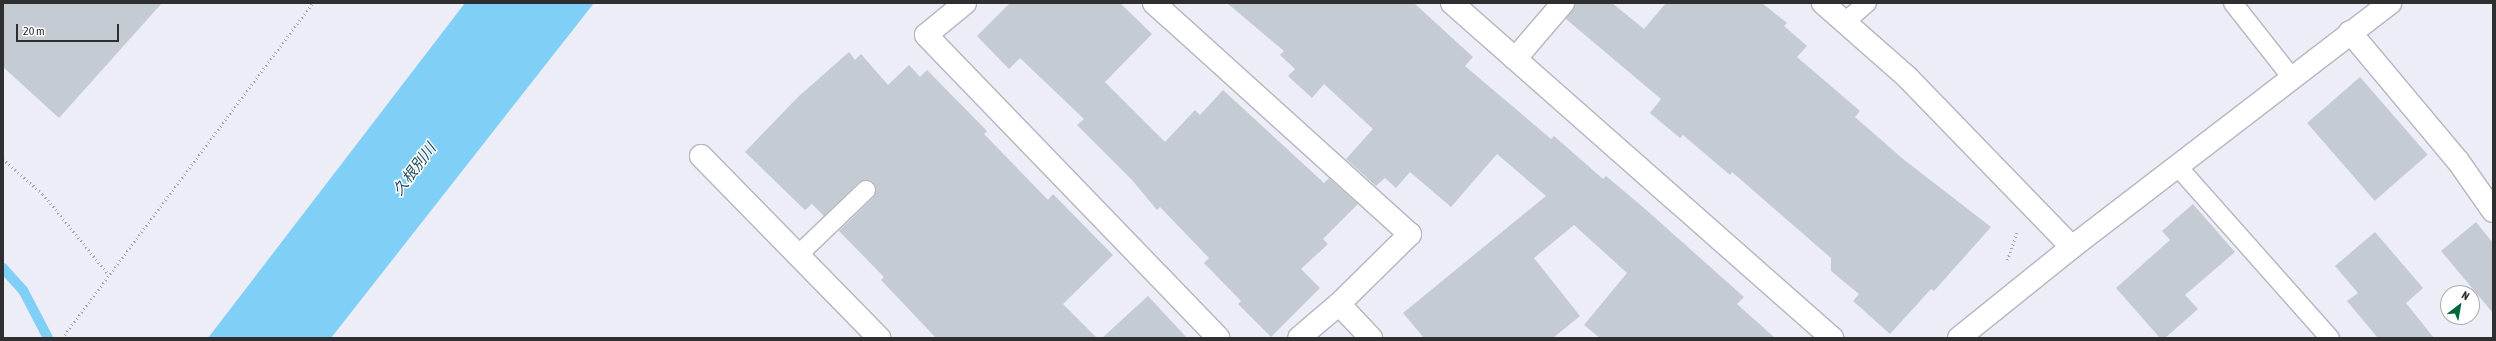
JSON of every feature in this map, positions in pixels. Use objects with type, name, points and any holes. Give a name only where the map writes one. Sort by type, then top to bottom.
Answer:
[{"type":"street","points":[[965,3],[926,35],[1219,338]]},
{"type":"street","points":[[1154,3],[1410,234],[1339,304],[1299,338]]},
{"type":"street","points":[[1452,3],[1832,338]]},
{"type":"street","points":[[1516,59],[1563,3]]},
{"type":"street","points":[[1823,3],[1907,77],[2072,248]]},
{"type":"street","points":[[1959,338],[2072,248],[2350,32],[2390,3]]},
{"type":"street","points":[[2350,32],[2458,161],[2493,211]]},
{"type":"street","points":[[701,156],[879,338]]},
{"type":"street","points":[[1339,304],[1372,338]]},
{"type":"lane","points":[[1844,22],[1867,3]]},
{"type":"lane","points":[[2233,3],[2292,78]]},
{"type":"lane","points":[[2178,167],[2330,338]]},
{"type":"lane","points":[[798,256],[866,190]]},
{"type":"path","points":[[62,338],[314,3]]},
{"type":"path","points":[[3,159],[43,194],[109,275]]},
{"type":"water","name":"久根別川","points":[[465,3],[594,3],[331,338],[208,338]]},
{"type":"building","points":[[3,3],[162,3],[59,118],[3,67]]},
{"type":"building","points":[[1010,3],[1120,3],[1152,34],[1105,82],[1165,142],[1195,110],[1200,115],[1223,90],[1324,183],[1329,178],[1358,204],[1323,239],[1328,244],[1301,269],[1320,288],[1271,337],[1238,304],[1241,301],[1204,263],[1209,258],[1160,207],[1157,210],[1132,180],[1077,125],[1084,119],[1020,58],[1009,69],[977,36]]},
{"type":"building","points":[[1227,3],[1414,3],[1473,57],[1465,66],[1551,139],[1554,136],[1603,179],[1606,176],[1644,208],[1744,297],[1737,304],[1775,338],[1600,338],[1584,325],[1627,273],[1574,225],[1534,258],[1580,316],[1553,338],[1424,338],[1403,313],[1546,196],[1497,154],[1451,207],[1410,172],[1396,188],[1385,178],[1376,186],[1346,159],[1373,129],[1324,84],[1312,98],[1288,76],[1295,69],[1280,55],[1284,51]]},
{"type":"building","points":[[1575,3],[1612,3],[1644,29],[1666,3],[1762,3],[1787,23],[1784,26],[1807,46],[1797,57],[1860,111],[1855,117],[1903,159],[1991,227],[1934,291],[1931,289],[1890,334],[1853,301],[1859,294],[1831,271],[1831,258],[1732,172],[1730,175],[1683,135],[1680,138],[1650,113],[1661,99],[1566,19]]},
{"type":"building","points":[[849,52],[855,60],[861,54],[888,85],[909,65],[920,77],[927,70],[987,131],[984,134],[1048,200],[1053,194],[1113,255],[1063,304],[1097,338],[936,338],[881,280],[884,277],[839,231],[874,197],[876,188],[873,182],[869,180],[859,182],[824,216],[812,204],[805,210],[745,152],[798,97]]},
{"type":"building","points":[[2360,77],[2428,155],[2375,201],[2307,123]]},
{"type":"building","points":[[2193,204],[2235,252],[2185,295],[2198,309],[2165,338],[2160,338],[2116,288],[2170,240],[2162,231]]},
{"type":"building","points":[[2476,222],[2493,243],[2493,313],[2480,298],[2480,285],[2470,285],[2441,251]]},
{"type":"building","points":[[2375,232],[2423,288],[2406,303],[2434,338],[2378,338],[2347,301],[2358,293],[2335,266]]},
{"type":"building","points":[[1148,296],[1187,338],[1102,338]]},
{"type":"waterway","points":[[3,268],[23,290],[48,338]]}]
